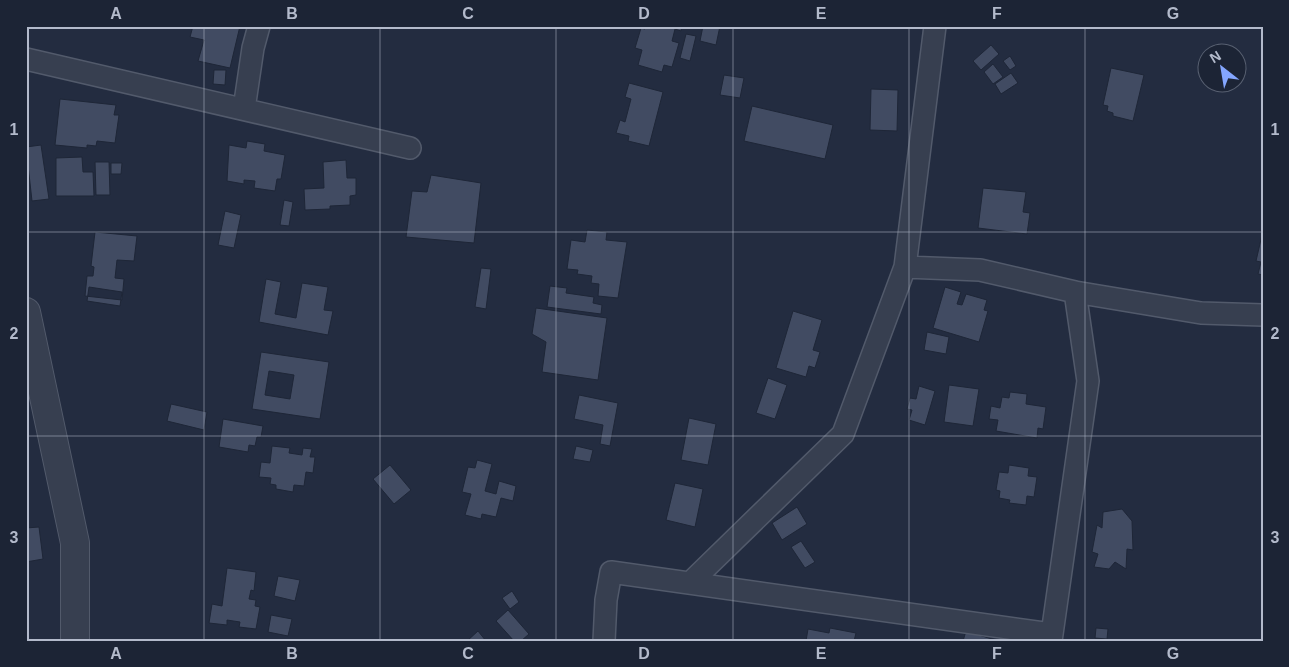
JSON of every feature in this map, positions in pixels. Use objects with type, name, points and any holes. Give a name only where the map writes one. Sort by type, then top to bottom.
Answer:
[{"type":"street","points":[[244,109],[253,48],[260,26]]},
{"type":"street","points":[[691,582],[843,434],[905,267],[934,26]]},
{"type":"street","points":[[26,59],[410,148]]},
{"type":"street","points":[[905,267],[980,270],[1075,292],[1201,313],[1263,315]]},
{"type":"street","points":[[604,641],[606,600],[611,572],[691,582],[1051,637],[1088,381],[1075,292]]},
{"type":"street","points":[[26,312],[74,543],[74,641]]},
{"type":"building","points":[[193,26],[240,26],[230,68],[198,61],[204,40],[190,37]]},
{"type":"building","points":[[646,26],[682,26],[681,31],[675,29],[672,41],[679,43],[672,67],[664,65],[662,72],[638,65],[642,50],[635,48],[641,28],[645,29]]},
{"type":"building","points":[[703,26],[720,26],[716,45],[700,41]]},
{"type":"building","points":[[686,34],[696,36],[690,61],[680,58]]},
{"type":"building","points":[[991,45],[999,54],[981,70],[973,61]]},
{"type":"building","points":[[1010,56],[1016,66],[1010,70],[1003,61]]},
{"type":"building","points":[[993,64],[1003,77],[993,84],[984,72]]},
{"type":"building","points":[[1111,68],[1144,75],[1133,121],[1113,116],[1113,113],[1107,111],[1108,106],[1103,105]]},
{"type":"building","points":[[214,70],[226,70],[225,85],[213,84]]},
{"type":"building","points":[[1011,73],[1018,83],[1001,94],[995,84]]},
{"type":"building","points":[[724,75],[744,78],[740,98],[720,95]]},
{"type":"building","points":[[629,83],[663,92],[649,146],[628,141],[629,136],[616,133],[620,120],[625,122],[631,99],[625,97]]},
{"type":"building","points":[[871,89],[898,90],[897,131],[870,130]]},
{"type":"building","points":[[60,99],[116,105],[114,115],[119,115],[115,143],[97,141],[96,146],[87,145],[87,148],[55,145]]},
{"type":"building","points":[[752,106],[833,125],[825,159],[744,141]]},
{"type":"building","points":[[247,141],[265,144],[264,151],[285,155],[281,179],[277,179],[275,191],[254,188],[255,181],[244,180],[244,184],[227,181],[229,145],[246,148]]},
{"type":"building","points":[[41,145],[49,199],[32,201],[26,147]]},
{"type":"building","points":[[82,157],[83,172],[93,172],[94,196],[56,196],[56,158]]},
{"type":"building","points":[[346,160],[347,178],[356,178],[356,195],[350,196],[350,205],[330,206],[330,209],[305,210],[304,189],[324,188],[323,162]]},
{"type":"building","points":[[95,162],[109,162],[110,195],[96,195]]},
{"type":"building","points":[[111,163],[122,163],[121,174],[111,174]]},
{"type":"building","points":[[431,175],[481,183],[474,243],[406,237],[412,191],[427,192]]},
{"type":"building","points":[[983,188],[1026,192],[1023,212],[1030,213],[1027,234],[978,228]]},
{"type":"building","points":[[284,200],[293,202],[289,226],[280,225]]},
{"type":"building","points":[[225,211],[241,215],[234,248],[218,245]]},
{"type":"building","points":[[587,230],[607,232],[606,240],[627,242],[618,298],[598,296],[599,284],[591,283],[592,276],[577,274],[578,270],[567,269],[571,240],[585,242]]},
{"type":"building","points":[[95,232],[137,236],[134,261],[117,260],[115,278],[124,279],[122,300],[85,296],[87,276],[93,276],[94,267],[91,266]]},
{"type":"building","points":[[1262,235],[1263,275],[1258,274],[1261,262],[1256,261]]},
{"type":"building","points":[[481,268],[491,269],[486,309],[475,307]]},
{"type":"building","points":[[266,279],[281,282],[275,314],[296,318],[302,283],[328,287],[324,310],[333,311],[328,335],[259,322]]},
{"type":"building","points":[[550,286],[567,288],[566,293],[594,297],[593,303],[602,305],[601,314],[547,307]]},
{"type":"building","points":[[89,287],[122,292],[120,306],[87,301]]},
{"type":"building","points":[[945,287],[961,292],[957,304],[962,305],[966,294],[987,300],[984,310],[988,311],[979,342],[933,328]]},
{"type":"building","points":[[536,308],[607,318],[598,380],[542,372],[546,342],[532,334]]},
{"type":"building","points":[[793,311],[822,320],[813,350],[820,352],[815,368],[809,366],[806,377],[776,368]]},
{"type":"building","points":[[927,332],[949,337],[946,354],[924,350]]},
{"type":"building","points":[[261,352],[329,362],[320,419],[252,409]],"holes":[[[269,371],[294,375],[290,399],[265,395]]]},
{"type":"building","points":[[768,378],[787,385],[775,419],[756,413]]},
{"type":"building","points":[[949,385],[979,389],[973,426],[944,422]]},
{"type":"building","points":[[919,386],[935,391],[925,425],[909,420],[912,410],[907,409],[910,398],[916,399]]},
{"type":"building","points":[[1010,392],[1027,394],[1026,404],[1046,407],[1043,429],[1038,428],[1037,438],[996,431],[998,420],[989,419],[991,406],[1000,408],[1002,397],[1009,398]]},
{"type":"building","points":[[579,395],[618,403],[610,446],[600,444],[603,425],[574,419]]},
{"type":"building","points":[[171,404],[207,412],[204,430],[167,421]]},
{"type":"building","points":[[689,418],[716,424],[708,465],[681,460]]},
{"type":"building","points":[[223,419],[263,426],[261,437],[257,437],[255,446],[249,445],[248,452],[219,447]]},
{"type":"building","points":[[272,446],[290,448],[289,453],[302,455],[303,448],[312,449],[310,457],[315,457],[313,473],[306,472],[304,486],[294,485],[293,492],[276,489],[276,485],[270,484],[271,478],[259,477],[261,462],[270,463]]},
{"type":"building","points":[[576,446],[593,450],[590,462],[573,459]]},
{"type":"building","points":[[477,460],[492,464],[485,491],[496,494],[499,481],[516,486],[513,501],[501,498],[496,517],[482,514],[481,519],[465,515],[471,494],[462,492],[468,467],[475,468]]},
{"type":"building","points":[[390,465],[411,490],[394,504],[373,479]]},
{"type":"building","points":[[1009,465],[1029,468],[1028,476],[1037,477],[1034,497],[1027,496],[1026,505],[1009,503],[1010,500],[999,498],[1000,491],[996,490],[999,472],[1008,473]]},
{"type":"building","points":[[675,483],[703,489],[695,527],[666,520]]},
{"type":"building","points":[[797,507],[807,524],[782,540],[772,523]]},
{"type":"building","points":[[1122,509],[1132,521],[1133,550],[1127,549],[1126,569],[1115,562],[1109,569],[1094,567],[1098,554],[1092,552],[1097,525],[1102,528],[1103,512]]},
{"type":"building","points":[[39,527],[43,559],[26,562],[26,528]]},
{"type":"building","points":[[801,541],[815,562],[805,568],[791,547]]},
{"type":"building","points":[[227,568],[256,572],[254,591],[251,590],[249,599],[256,600],[255,606],[260,607],[256,629],[239,627],[240,622],[227,620],[227,625],[209,623],[212,604],[222,606]]},
{"type":"building","points":[[278,576],[300,580],[295,601],[274,596]]},
{"type":"building","points":[[512,591],[519,602],[510,609],[502,598]]},
{"type":"building","points":[[508,610],[529,634],[521,641],[514,641],[496,621]]},
{"type":"building","points":[[271,615],[292,619],[288,636],[268,632]]},
{"type":"building","points":[[830,628],[856,633],[854,641],[806,641],[808,629],[829,633]]},
{"type":"building","points":[[1096,628],[1108,629],[1107,639],[1095,638]]},
{"type":"building","points":[[478,631],[486,641],[467,641]]},
{"type":"building","points":[[966,631],[995,640],[995,641],[963,641]]}]
